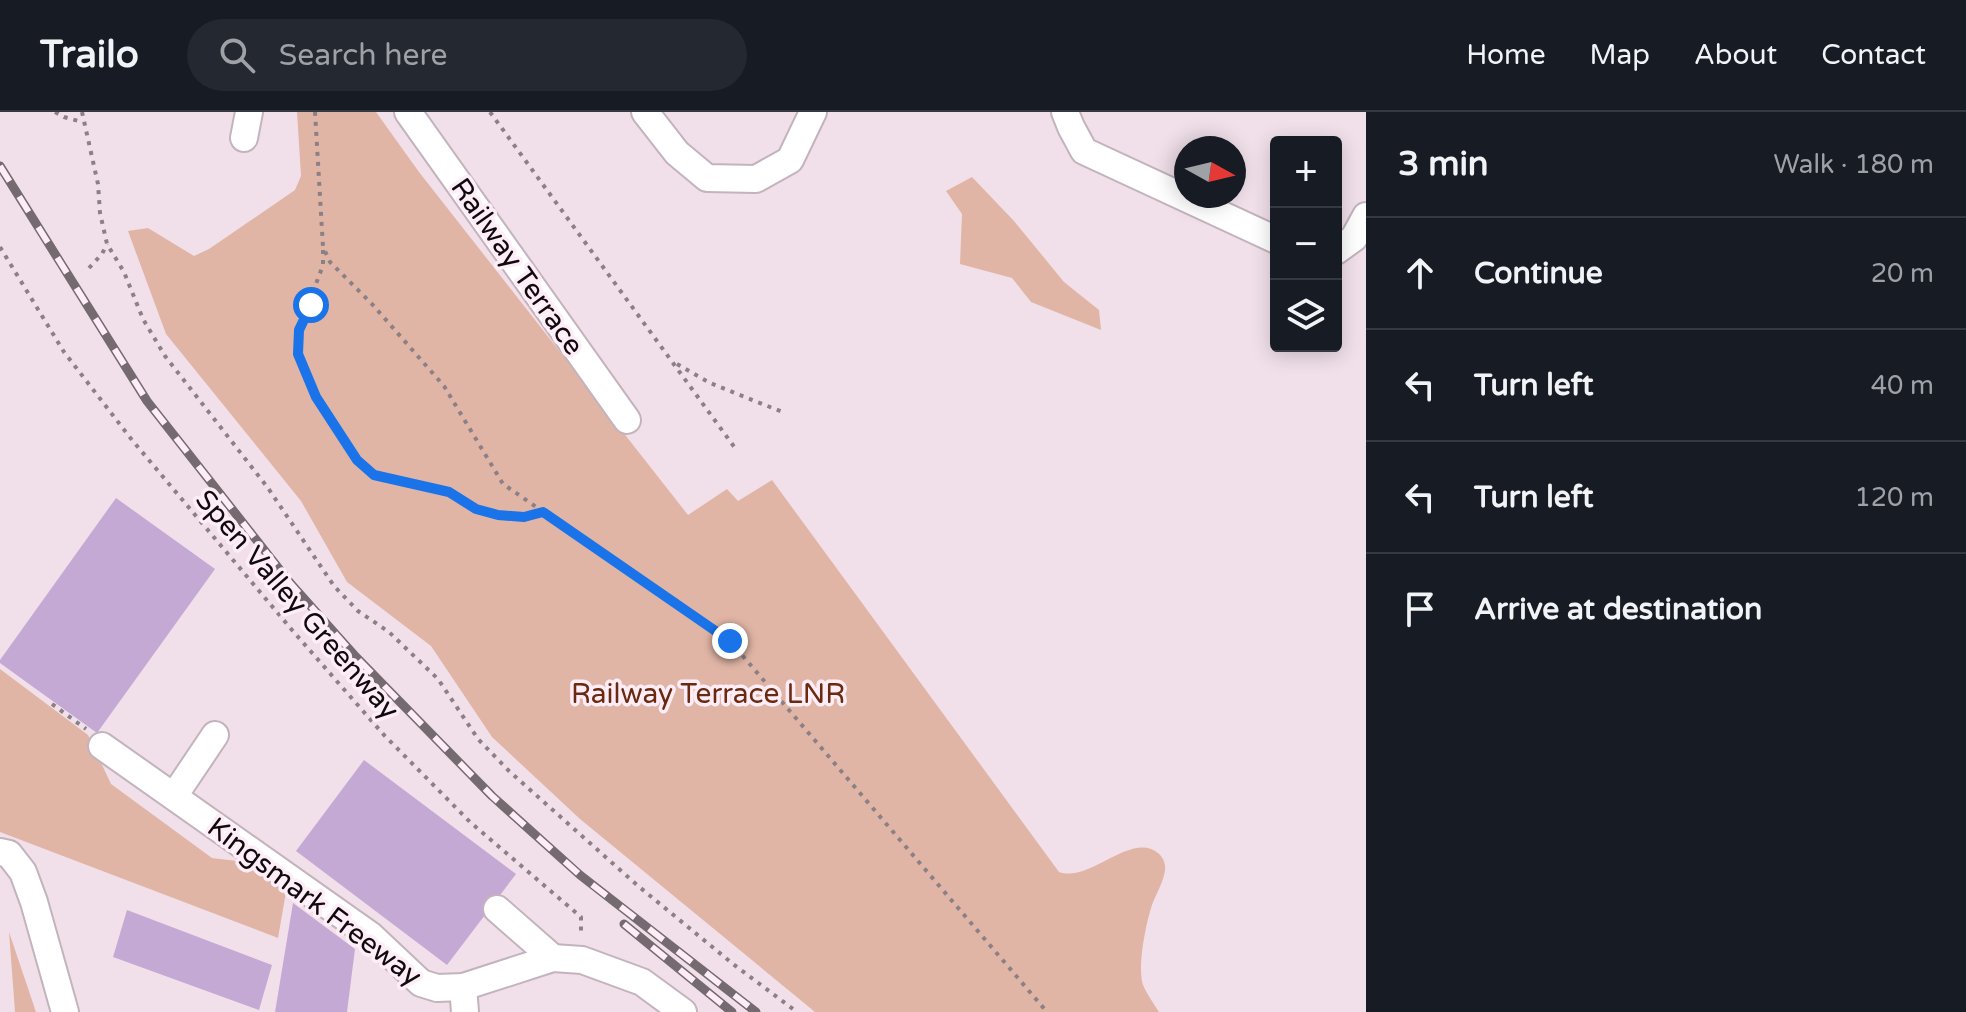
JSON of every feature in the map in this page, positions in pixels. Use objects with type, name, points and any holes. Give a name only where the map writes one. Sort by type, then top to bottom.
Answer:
[{"type":"street","points":[[244,138],[249,112]]},
{"type":"street","name":"Railway Terrace","points":[[408,112],[627,420]]},
{"type":"street","points":[[645,112],[677,153],[707,178],[756,179],[790,160],[813,112]]},
{"type":"street","points":[[1065,112],[1084,151],[1270,237]]},
{"type":"street","points":[[1342,247],[1354,238],[1366,216]]},
{"type":"street","points":[[174,796],[215,735]]},
{"type":"street","name":"Kingsmark Freeway","points":[[102,746],[370,935],[421,983],[464,1000],[553,958],[582,960],[642,982],[683,1012]]},
{"type":"street","points":[[0,852],[9,854],[23,872],[65,1012]]},
{"type":"street","points":[[497,909],[553,958]]},
{"type":"path","points":[[55,112],[84,122]]},
{"type":"path","points":[[82,112],[107,244],[124,272],[143,319],[165,356],[268,488],[334,586],[358,611],[389,632],[438,679],[478,739],[509,771],[637,885],[797,1012]]},
{"type":"path","points":[[315,112],[323,265],[299,330],[298,354],[316,397],[357,460],[374,475],[449,492],[476,509],[498,515],[524,517],[543,512]]},
{"type":"path","points":[[490,112],[735,448]]},
{"type":"path","points":[[89,268],[107,244]]},
{"type":"path","name":"Spen Valley Greenway","points":[[0,247],[16,278],[73,365],[292,630],[384,735],[470,822],[581,917],[582,960]]},
{"type":"path","points":[[323,247],[330,262],[372,304],[444,386],[503,484],[730,641],[1047,1012]]},
{"type":"path","points":[[675,363],[710,383],[785,413]]},
{"type":"path","points":[[52,704],[95,735],[102,746]]},
{"type":"green space","name":"Railway Terrace LNR","points":[[297,112],[376,112],[419,172],[688,515],[727,489],[738,501],[772,480],[1059,872],[1084,871],[1136,848],[1147,848],[1160,855],[1165,863],[1164,874],[1147,923],[1141,967],[1143,985],[1159,1012],[815,1012],[580,819],[492,737],[431,646],[347,582],[301,501],[166,334],[128,231],[148,228],[194,256],[295,190],[301,176]]},
{"type":"green space","points":[[972,177],[1014,221],[1064,282],[1099,310],[1101,330],[1031,302],[1012,278],[960,264],[962,214],[946,191]]},
{"type":"green space","points":[[0,669],[88,735],[111,784],[212,858],[237,861],[286,892],[278,938],[0,832]]},
{"type":"green space","points":[[9,932],[36,1012],[15,1012]]},
{"type":"building","points":[[116,498],[215,569],[97,733],[0,660]]},
{"type":"building","points":[[364,760],[516,874],[447,965],[296,851]]},
{"type":"building","points":[[293,903],[355,949],[347,1012],[275,1012]]},
{"type":"building","points":[[127,910],[272,965],[259,1010],[113,957]]},
{"type":"railway","points":[[0,166],[147,401],[291,584],[356,657],[492,796],[580,875],[756,1012]]},
{"type":"railway","points":[[624,924],[732,1012]]},
{"type":"route","points":[[311,305],[299,330],[298,354],[316,397],[357,460],[374,475],[449,492],[476,509],[498,515],[524,517],[543,512],[730,641]]}]
